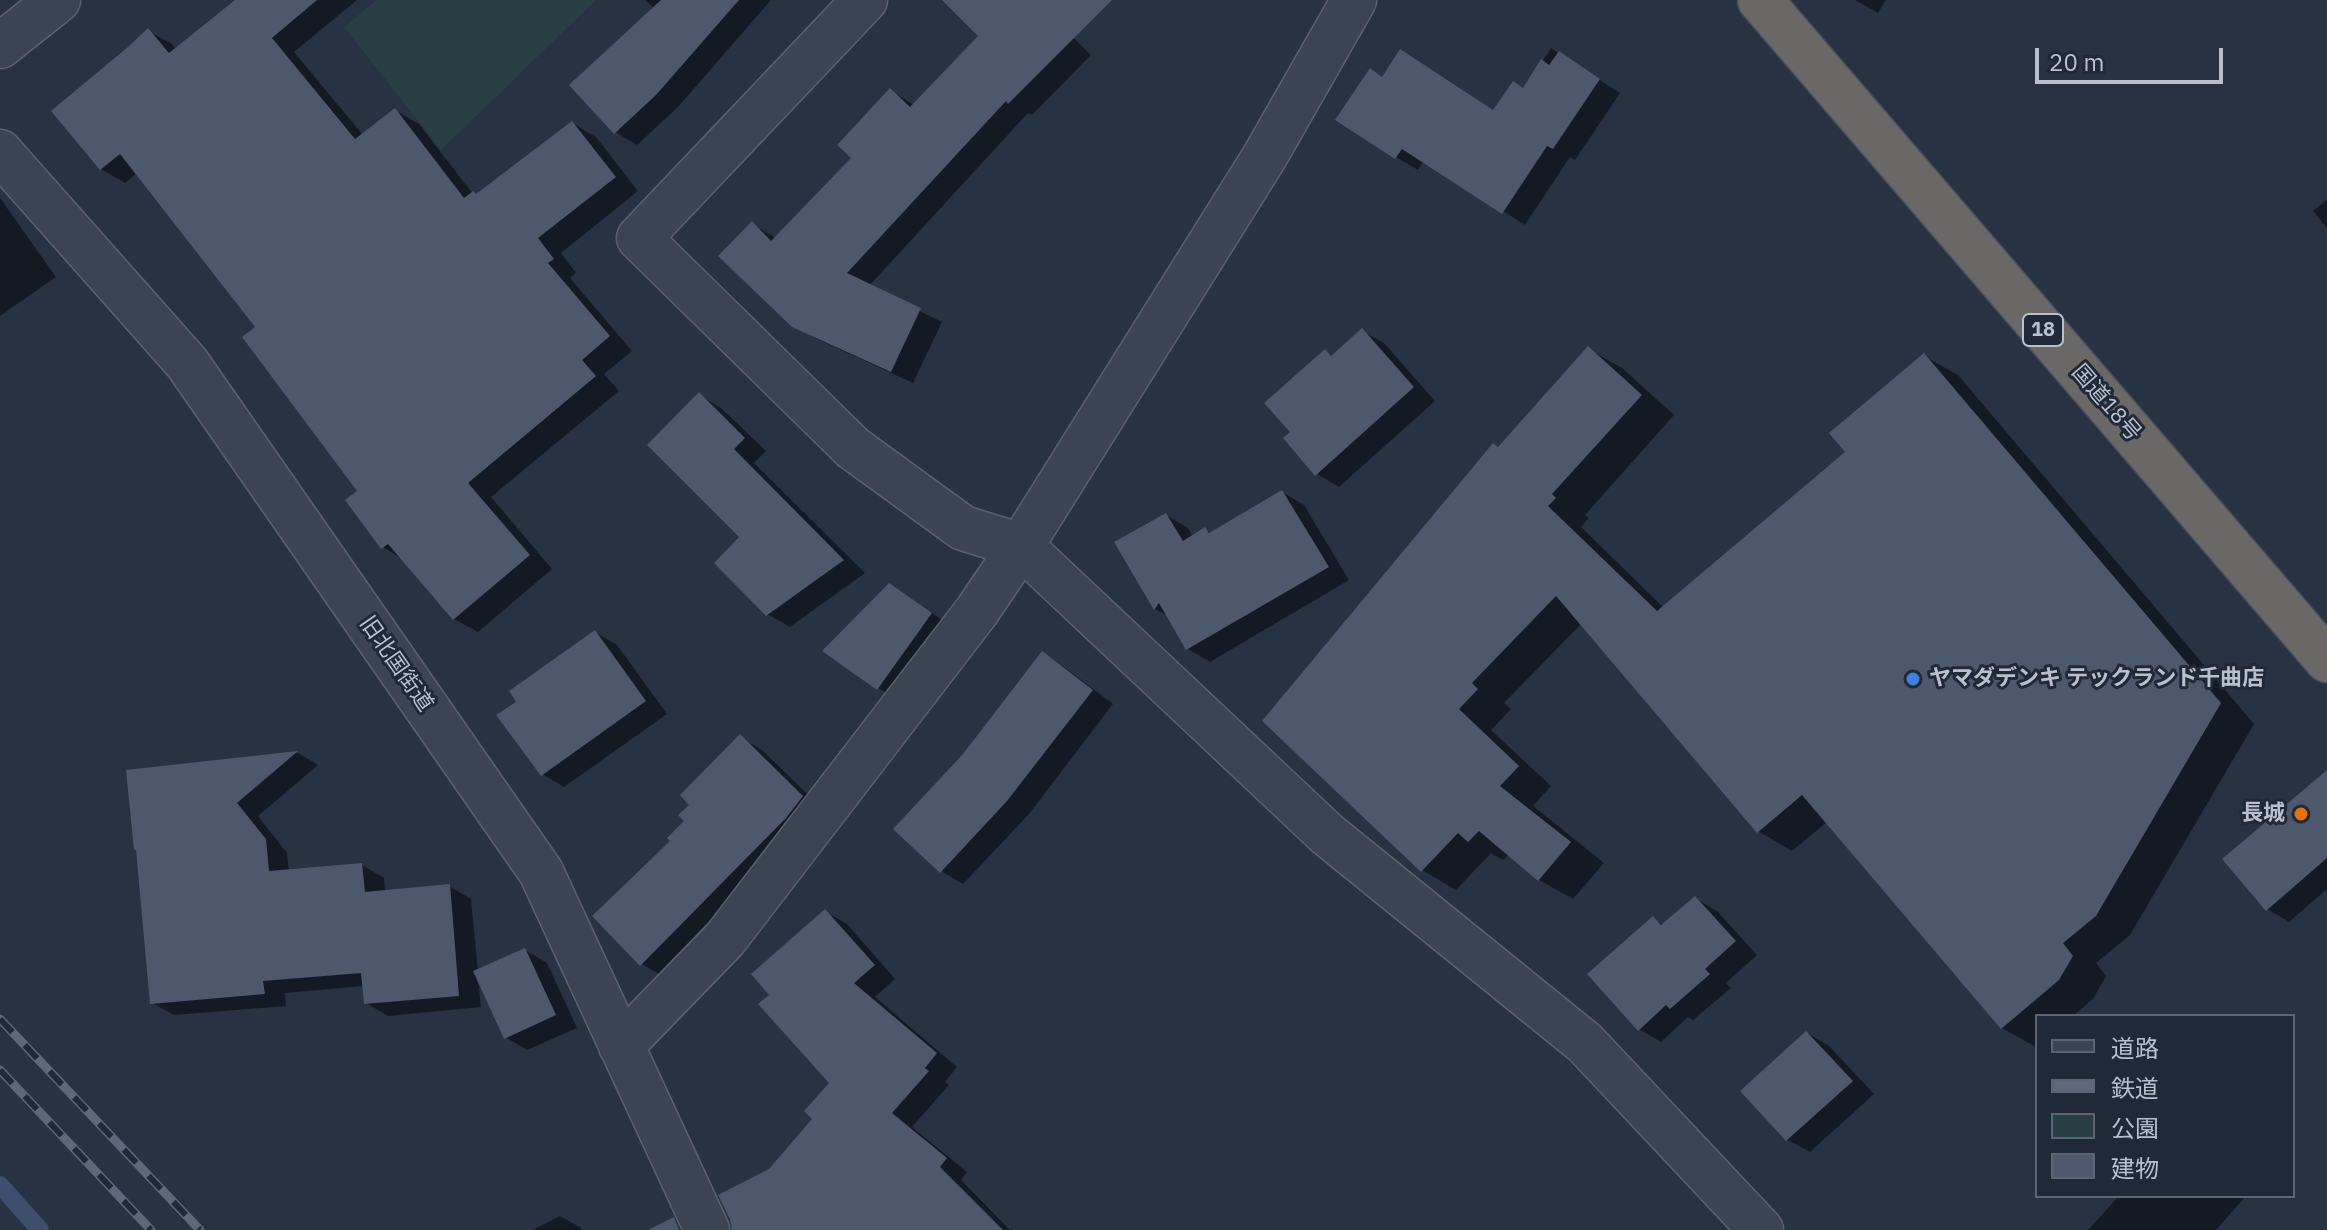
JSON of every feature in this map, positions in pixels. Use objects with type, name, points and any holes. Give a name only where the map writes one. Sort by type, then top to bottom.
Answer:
[{"type":"highway","name":"国道18号","points":[[1760,0],[2327,660]]},
{"type":"street","points":[[0,46],[58,0]]},
{"type":"street","points":[[865,0],[639,238],[853,448],[963,528],[1021,546],[1327,834],[1585,1043],[1761,1230]]},
{"type":"street","points":[[621,1046],[725,939],[977,611],[1021,546],[1265,156],[1354,0]]},
{"type":"street","name":"旧北国街道","points":[[0,152],[197,376],[541,872],[707,1230]]},
{"type":"green space","points":[[377,0],[596,0],[441,150],[344,27]]},
{"type":"building","points":[[235,0],[317,0],[272,38],[355,139],[395,108],[464,198],[473,191],[476,194],[572,121],[616,177],[538,238],[554,259],[548,263],[610,336],[582,360],[596,376],[468,483],[530,555],[453,620],[388,544],[381,549],[345,500],[357,491],[242,337],[255,327],[120,154],[100,170],[51,111],[148,28],[169,53]]},
{"type":"building","points":[[661,0],[739,0],[656,95],[614,134],[569,85]]},
{"type":"building","points":[[942,0],[1112,0],[1008,104],[1006,101],[847,273],[921,308],[891,372],[792,327],[718,256],[752,221],[771,241],[851,158],[837,145],[890,88],[910,107],[978,36]]},
{"type":"building","points":[[1400,49],[1493,110],[1513,81],[1523,88],[1541,59],[1549,65],[1559,51],[1600,79],[1553,149],[1547,146],[1502,214],[1402,149],[1395,159],[1335,120],[1370,68],[1382,77]]},
{"type":"building","points":[[1362,328],[1414,387],[1315,476],[1283,438],[1290,432],[1264,403],[1325,349],[1331,356]]},
{"type":"building","name":"ヤマダデンキ テックランド千曲店","points":[[1588,346],[1642,395],[1552,494],[1556,498],[1548,506],[1657,611],[1845,452],[1829,433],[1924,353],[2221,703],[2096,916],[2063,943],[2073,956],[2059,980],[2001,1029],[1802,795],[1757,833],[1556,596],[1472,683],[1478,689],[1459,709],[1519,766],[1500,786],[1571,842],[1538,881],[1479,831],[1468,842],[1458,833],[1421,872],[1262,721],[1493,443],[1498,447]]},
{"type":"building","points":[[699,392],[745,438],[734,449],[844,560],[766,616],[714,563],[739,537],[647,445]]},
{"type":"building","points":[[1282,490],[1329,567],[1186,650],[1159,603],[1154,610],[1114,542],[1166,513],[1183,541],[1205,527],[1209,533]]},
{"type":"building","points":[[889,583],[932,613],[877,690],[822,651]]},
{"type":"building","points":[[595,630],[646,701],[541,776],[496,715],[516,702],[509,691]]},
{"type":"building","points":[[1042,651],[1093,690],[1007,801],[940,873],[893,829],[963,754]]},
{"type":"building","points":[[740,734],[803,796],[786,818],[640,966],[592,916],[670,841],[667,838],[684,821],[678,815],[689,805],[680,795]]},
{"type":"building","points":[[298,751],[237,803],[266,839],[269,871],[362,863],[365,892],[450,884],[459,996],[364,1004],[361,973],[263,981],[265,994],[150,1004],[126,770]]},
{"type":"building","name":"長城","points":[[2327,770],[2327,858],[2266,911],[2222,859]]},
{"type":"building","points":[[1695,896],[1736,941],[1705,969],[1710,974],[1670,1009],[1666,1005],[1638,1031],[1587,974],[1653,916],[1661,925]]},
{"type":"building","points":[[825,909],[875,965],[854,983],[937,1053],[925,1068],[929,1071],[892,1113],[947,1158],[940,1167],[1003,1230],[732,1230],[718,1195],[769,1169],[812,1119],[804,1111],[829,1083],[758,1004],[769,995],[751,974]]},
{"type":"building","points":[[525,948],[556,1015],[504,1039],[473,971]]},
{"type":"building","points":[[1806,1031],[1853,1081],[1786,1141],[1740,1091]]},
{"type":"building","points":[[674,1217],[679,1230],[648,1230]]},
{"type":"waterway","points":[[0,1185],[40,1230]]},
{"type":"railway","points":[[0,1019],[200,1230]]},
{"type":"railway","points":[[0,1070],[151,1230]]},
{"type":"place","name":"ヤマダデンキ テックランド千曲店","points":[[1913,679]]},
{"type":"place","name":"長城","points":[[2301,814]]}]
